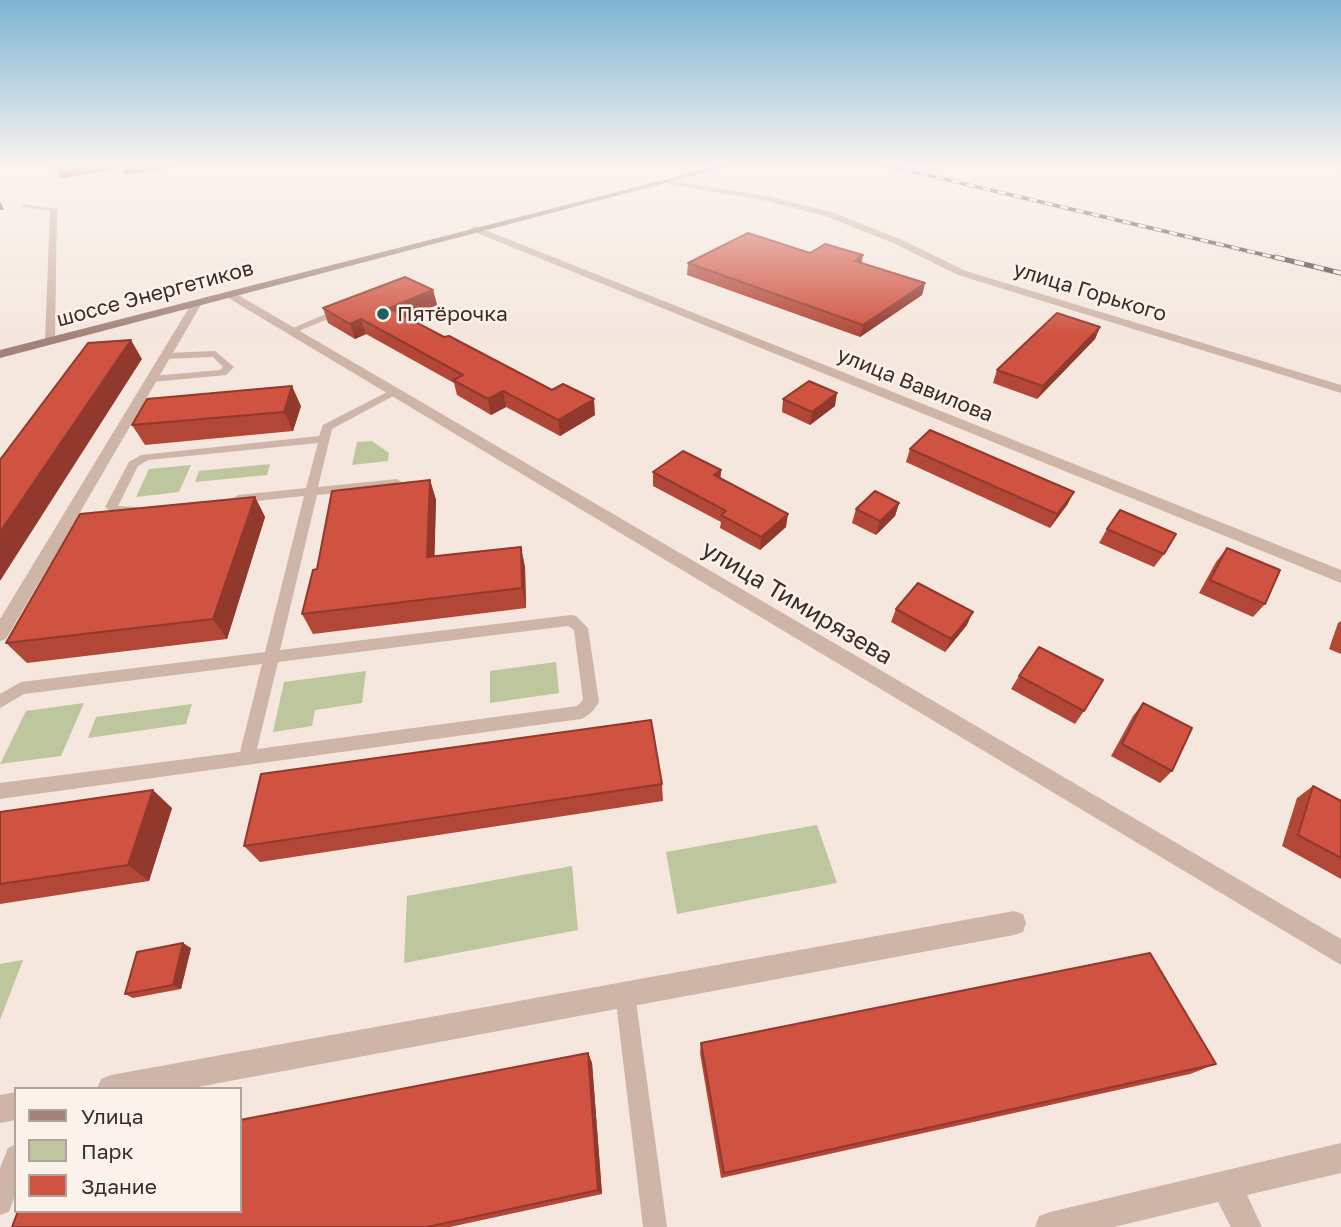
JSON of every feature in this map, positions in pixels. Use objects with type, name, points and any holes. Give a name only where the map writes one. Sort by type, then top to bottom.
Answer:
[{"type":"main road","name":"шоссе Энергетиков","points":[[0,354],[499,223]]},
{"type":"street","name":"улица Горького","points":[[853,223],[912,246],[962,273],[1341,389]]},
{"type":"street","name":"улица Вавилова","points":[[475,229],[1341,577]]},
{"type":"street","name":"улица Тимирязева","points":[[229,293],[1341,953]]},
{"type":"street","points":[[0,634],[197,303]]},
{"type":"street","points":[[122,1087],[1014,923]]},
{"type":"street","points":[[1050,1227],[1341,1158]]},
{"type":"street","points":[[1226,1187],[1247,1227]]},
{"type":"lane","points":[[50,341],[54,223]]},
{"type":"lane","points":[[291,331],[353,306]]},
{"type":"lane","points":[[152,379],[223,373],[229,368],[215,354],[165,356]]},
{"type":"lane","points":[[247,758],[327,427],[393,392]]},
{"type":"lane","points":[[145,509],[117,512],[111,507],[133,464],[145,457],[324,439]]},
{"type":"lane","points":[[228,500],[397,484]]},
{"type":"lane","points":[[0,702],[20,688],[571,620],[582,628],[591,702],[581,712],[0,792]]},
{"type":"lane","points":[[625,995],[655,1227]]},
{"type":"lane","points":[[0,1203],[14,1162]]},
{"type":"path","points":[[1124,223],[1341,275]]},
{"type":"green space","points":[[372,441],[389,453],[388,461],[352,465],[357,442]]},
{"type":"green space","points":[[270,464],[267,475],[195,482],[199,471]]},
{"type":"green space","points":[[191,465],[179,492],[136,497],[149,469]]},
{"type":"green space","points":[[556,662],[559,693],[490,703],[490,671]]},
{"type":"green space","points":[[366,671],[362,703],[315,710],[312,726],[273,732],[284,682]]},
{"type":"green space","points":[[84,703],[61,756],[0,764],[26,711]]},
{"type":"green space","points":[[192,704],[186,724],[88,738],[96,717]]},
{"type":"green space","points":[[817,825],[837,883],[677,914],[666,852]]},
{"type":"green space","points":[[572,866],[578,930],[404,963],[407,896]]},
{"type":"green space","points":[[23,960],[0,1020],[0,964]]},
{"type":"building","points":[[748,233],[810,253],[825,244],[863,255],[855,261],[925,283],[863,325],[688,263]]},
{"type":"building","points":[[405,277],[433,290],[389,308],[552,390],[563,384],[594,399],[558,420],[503,391],[488,399],[453,380],[463,375],[361,319],[350,324],[323,308]]},
{"type":"building","points":[[1057,313],[1100,327],[1043,386],[997,370]]},
{"type":"building","points":[[131,340],[0,532],[0,460],[88,343]]},
{"type":"building","points":[[809,381],[837,393],[812,412],[783,399]]},
{"type":"building","points":[[292,386],[284,412],[132,425],[147,399]]},
{"type":"building","points":[[930,430],[1074,492],[1057,514],[910,449]]},
{"type":"building","points":[[683,451],[721,470],[714,475],[788,514],[761,537],[721,515],[726,511],[653,472]]},
{"type":"building","points":[[430,480],[427,557],[521,547],[522,588],[302,614],[313,570],[317,569],[332,491]]},
{"type":"building","points":[[875,491],[899,503],[880,521],[856,509]]},
{"type":"building","points":[[255,497],[213,619],[6,643],[80,514]]},
{"type":"building","points":[[1120,510],[1176,534],[1164,554],[1107,529]]},
{"type":"building","points":[[1227,548],[1280,570],[1265,604],[1210,580]]},
{"type":"building","points":[[918,583],[973,612],[951,639],[896,609]]},
{"type":"building","points":[[1039,647],[1103,680],[1084,711],[1019,676]]},
{"type":"building","points":[[1143,703],[1192,728],[1172,771],[1122,744]]},
{"type":"building","points":[[651,720],[662,784],[244,846],[261,774]]},
{"type":"building","points":[[1313,786],[1341,801],[1341,858],[1298,835]]},
{"type":"building","points":[[153,790],[128,865],[0,884],[0,812]]},
{"type":"building","points":[[183,943],[173,985],[125,994],[137,952]]},
{"type":"building","points":[[1150,953],[1216,1064],[724,1173],[701,1043]]},
{"type":"building","points":[[588,1053],[598,1190],[427,1227],[12,1227],[17,1213],[242,1213],[242,1120]]},
{"type":"railway","points":[[1131,223],[1282,259]]},
{"type":"railway","points":[[1275,257],[1341,273]]},
{"type":"place","name":"Пятёрочка","points":[[383,314]]}]
